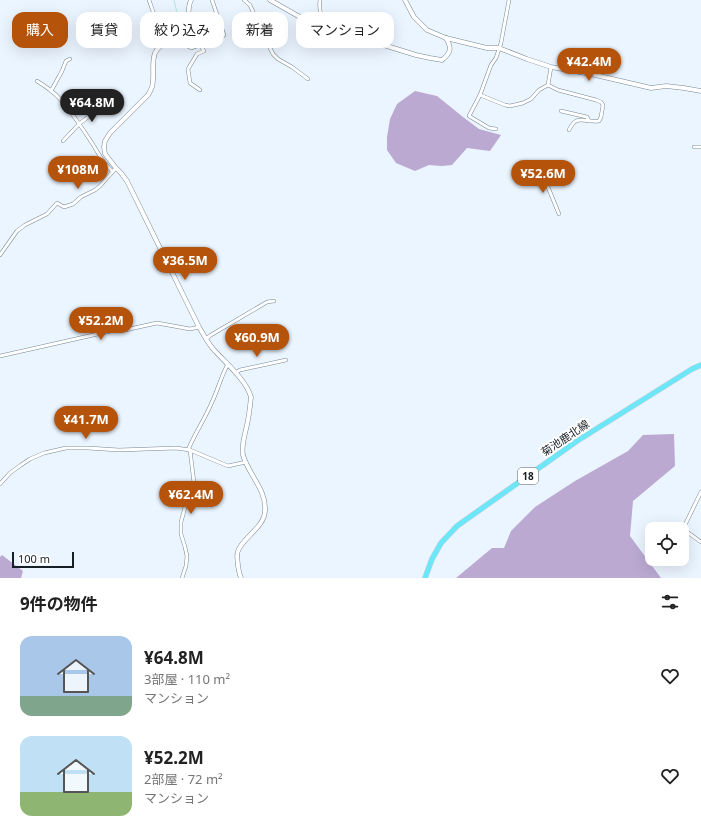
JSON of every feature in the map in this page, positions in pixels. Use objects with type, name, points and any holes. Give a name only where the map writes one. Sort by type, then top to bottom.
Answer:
[{"type":"main road","name":"菊池鹿北線","points":[[425,578],[432,559],[441,543],[457,526],[577,441],[692,369],[701,365]]},
{"type":"street","points":[[149,0],[153,12]]},
{"type":"street","points":[[188,12],[191,0]]},
{"type":"street","points":[[212,0],[216,12]]},
{"type":"street","points":[[244,0],[250,5],[273,54],[278,60],[292,67],[308,79]]},
{"type":"street","points":[[270,0],[296,15]]},
{"type":"street","points":[[320,0],[320,12]]},
{"type":"street","points":[[404,0],[414,17],[427,30],[446,38],[487,48],[499,48],[527,60],[551,67],[591,74],[650,88],[666,86],[701,91]]},
{"type":"street","points":[[496,129],[489,128],[469,116],[496,58],[501,43],[509,0]]},
{"type":"street","points":[[394,48],[442,60],[450,51],[450,44],[446,38]]},
{"type":"street","points":[[114,169],[105,154],[105,141],[110,133],[148,95],[152,87],[154,58],[156,51],[160,48]]},
{"type":"street","points":[[200,90],[188,80],[188,69],[197,54],[204,51],[202,48]]},
{"type":"street","points":[[51,91],[66,62],[70,59]]},
{"type":"street","points":[[548,85],[551,67]]},
{"type":"street","points":[[37,81],[59,98],[79,124],[101,159],[121,173],[127,181],[199,327],[214,350],[228,364],[249,392],[251,397],[242,453],[263,496],[265,512],[263,520],[242,544],[238,551],[241,578]]},
{"type":"street","points":[[480,95],[510,106],[523,103],[531,99],[538,90],[548,85]]},
{"type":"street","points":[[548,85],[558,90],[601,102],[603,105],[602,116],[599,121],[578,120],[573,122],[569,130]]},
{"type":"street","points":[[63,141],[79,124],[97,110]]},
{"type":"street","points":[[561,111],[587,117],[589,121]]},
{"type":"street","points":[[694,147],[701,147]]},
{"type":"street","points":[[0,255],[17,231],[25,225],[47,214],[57,203],[64,207],[73,204],[81,197],[95,190],[114,169]]},
{"type":"street","points":[[541,170],[559,214]]},
{"type":"street","points":[[206,339],[267,302],[274,301]]},
{"type":"street","points":[[0,356],[111,331],[125,330],[157,323],[190,329],[199,327]]},
{"type":"street","points":[[235,373],[240,370],[286,360]]},
{"type":"street","points":[[182,578],[186,566],[187,556],[181,534],[181,522],[187,500],[193,489],[194,483],[189,450],[194,437],[212,403],[224,370],[228,364]]},
{"type":"street","points":[[0,484],[10,473],[30,459],[44,453],[66,448],[119,450],[176,448],[189,450],[228,466],[246,462]]},
{"type":"street","points":[[701,492],[683,529],[701,542]]},
{"type":"shaded area","points":[[415,91],[437,96],[479,129],[501,135],[490,151],[467,148],[452,165],[429,165],[415,171],[396,163],[387,150],[387,137],[390,119],[397,104]]},
{"type":"shaded area","points":[[674,434],[675,466],[633,501],[630,536],[645,556],[645,566],[652,566],[661,578],[456,578],[492,548],[504,548],[511,531],[535,507],[575,481],[628,451],[643,435]]},
{"type":"shaded area","points":[[2,555],[23,571],[21,578],[0,578],[0,557]]},
{"type":"waterway","points":[[174,0],[177,12]]}]
